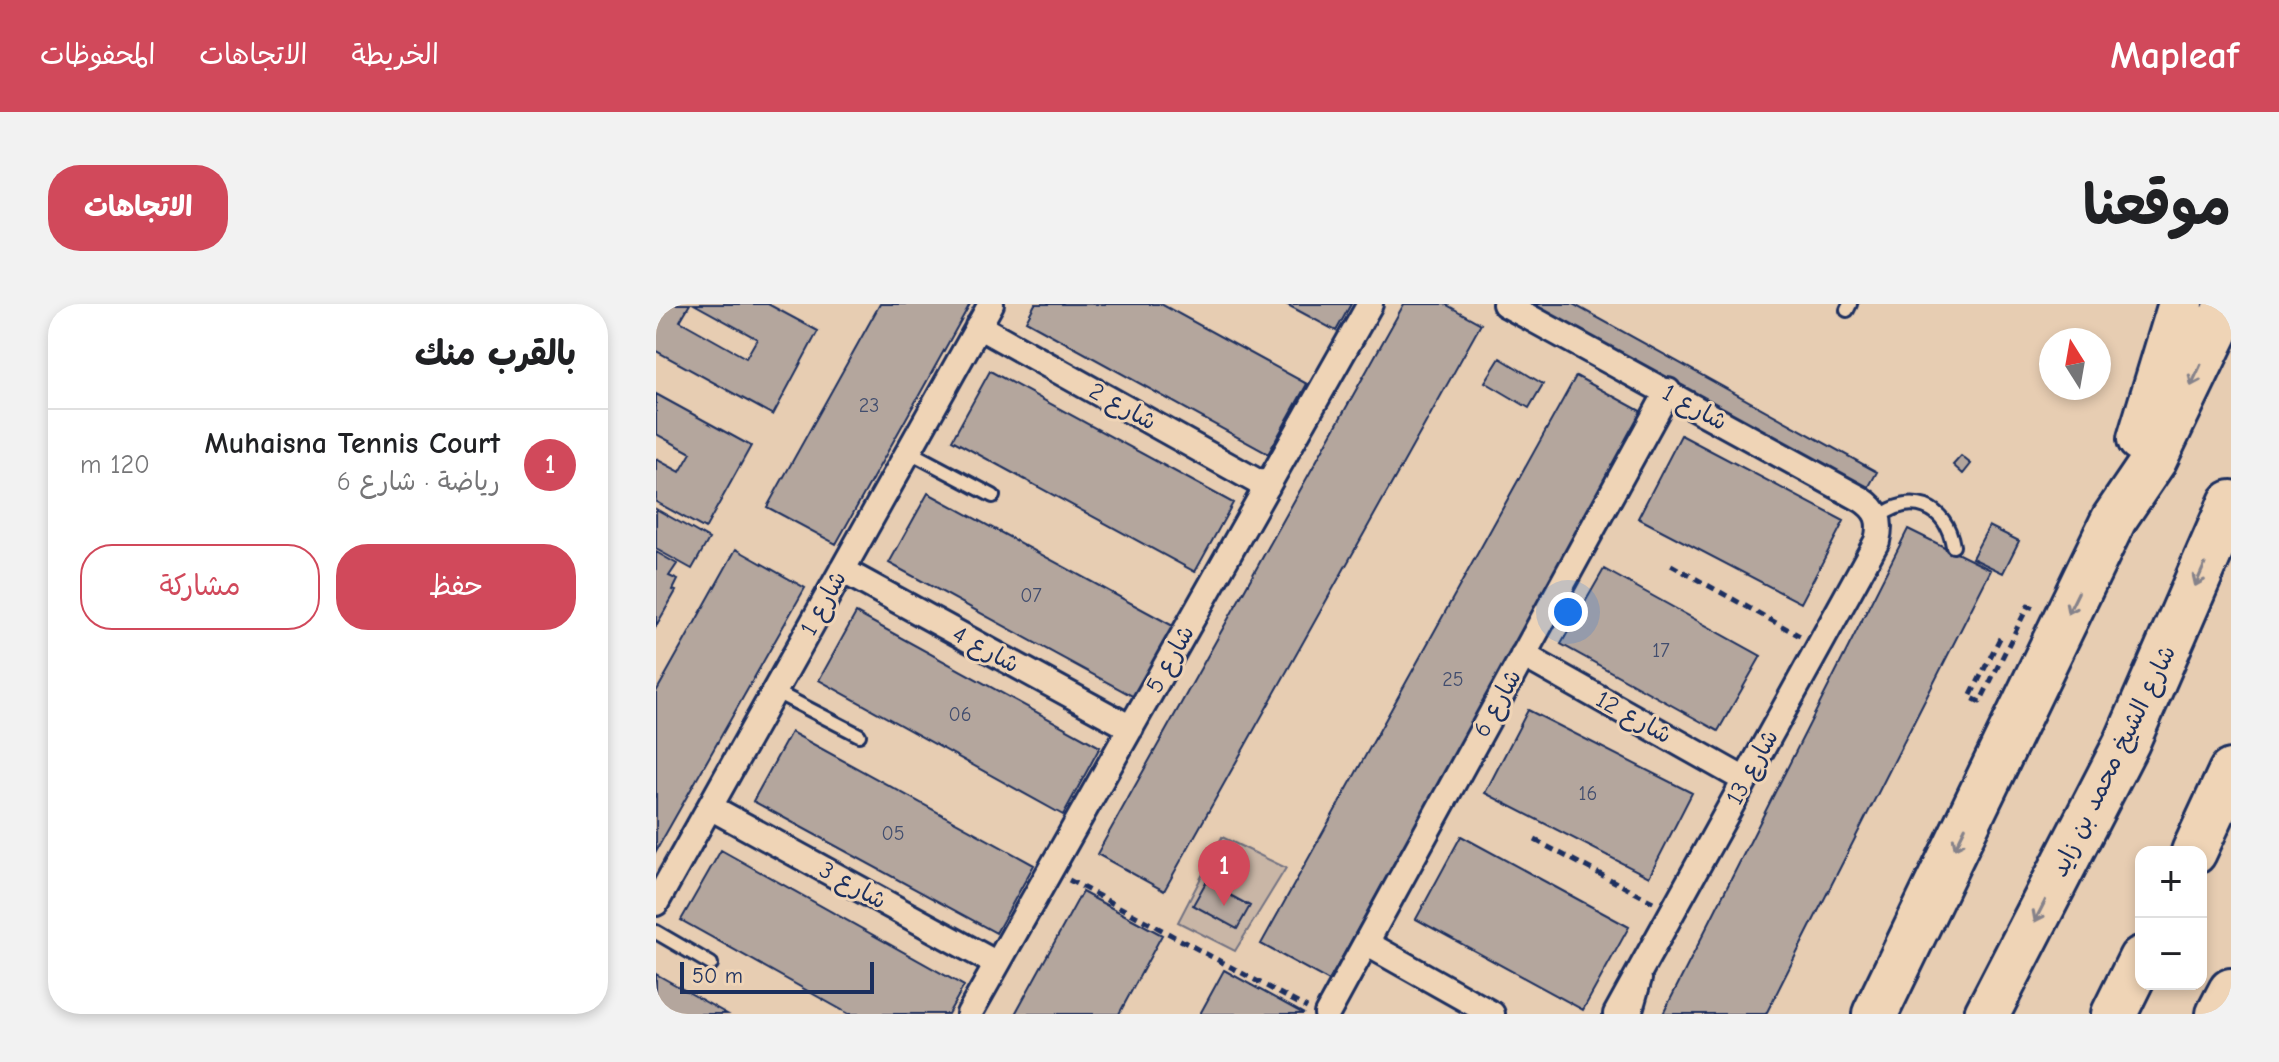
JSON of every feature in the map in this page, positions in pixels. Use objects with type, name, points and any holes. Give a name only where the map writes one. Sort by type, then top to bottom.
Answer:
[{"type":"highway","points":[[1875,1014],[2114,519],[2181,304]]},
{"type":"highway","points":[[2114,519],[2154,460],[2229,304]]},
{"type":"highway","name":"شارع الشيخ محمد بن زايد","points":[[1987,1014],[2127,742],[2231,503]]},
{"type":"highway","points":[[2197,846],[2231,772]]},
{"type":"highway","points":[[2114,1014],[2135,971]]},
{"type":"highway","points":[[2219,1014],[2231,991]]},
{"type":"street","name":"شارع 1","points":[[656,903],[991,304]]},
{"type":"street","name":"شارع 5","points":[[969,1014],[1370,304]]},
{"type":"street","name":"شارع 1","points":[[1505,304],[1861,499],[1879,517]]},
{"type":"street","name":"شارع 2","points":[[978,326],[1267,487]]},
{"type":"street","name":"شارع 6","points":[[1327,1014],[1668,391]]},
{"type":"street","name":"شارع 13","points":[[1616,1014],[1877,541],[1879,517]]},
{"type":"street","name":"شارع 4","points":[[842,570],[1131,728]]},
{"type":"street","name":"شارع 12","points":[[1523,655],[1745,780]]},
{"type":"street","name":"شارع 3","points":[[710,807],[997,964]]},
{"type":"street","points":[[1366,943],[1492,1014]]},
{"type":"lane","points":[[908,451],[993,496]]},
{"type":"lane","points":[[1879,517],[1891,508],[1905,504],[1921,505],[1934,511],[1945,522],[1953,546]]},
{"type":"lane","points":[[774,691],[859,735]]},
{"type":"lane","points":[[656,932],[711,964]]},
{"type":"lane","points":[[1635,1014],[1654,944]]},
{"type":"path","points":[[1671,565],[1819,646]]},
{"type":"path","points":[[2000,638],[1970,697],[1980,702],[2019,628]]},
{"type":"path","points":[[1535,840],[1672,912]]},
{"type":"path","points":[[1050,870],[1317,1014]]},
{"type":"shaded area","points":[[1222,837],[1286,868],[1235,951],[1178,922]]},
{"type":"building","points":[[656,304],[690,304],[680,321],[746,358],[757,339],[694,304],[768,304],[818,331],[773,415],[656,351]]},
{"type":"building","points":[[880,304],[970,304],[836,544],[767,507]]},
{"type":"building","points":[[1035,304],[1161,304],[1307,384],[1268,454],[1026,321]]},
{"type":"building","points":[[1286,304],[1351,304],[1336,331]]},
{"type":"building","points":[[1404,304],[1445,304],[1481,324],[1164,891],[1097,854]]},
{"type":"building","points":[[1531,304],[1573,304],[1877,472],[1867,490]]},
{"type":"building","points":[[1500,358],[1543,384],[1529,408],[1485,382]]},
{"type":"building","points":[[990,371],[1233,503],[1195,572],[952,440]]},
{"type":"building","points":[[1576,376],[1644,413],[1329,981],[1261,944]]},
{"type":"building","points":[[656,394],[751,446],[705,529],[656,502],[656,459],[680,472],[691,453],[656,434]]},
{"type":"building","points":[[1681,435],[1844,521],[1801,603],[1638,518]]},
{"type":"building","points":[[1961,456],[1971,464],[1963,474],[1953,465]]},
{"type":"building","points":[[928,493],[1173,626],[1134,697],[889,563]]},
{"type":"building","points":[[656,509],[709,539],[692,569],[656,549]]},
{"type":"building","points":[[1989,526],[2019,541],[2003,573],[1972,558]]},
{"type":"building","points":[[1908,529],[1991,570],[1766,1014],[1663,1014]]},
{"type":"building","points":[[736,549],[805,588],[656,851],[656,692]]},
{"type":"building","points":[[656,552],[677,564],[669,576],[678,580],[673,590],[676,591],[656,626]]},
{"type":"building","points":[[1604,569],[1761,656],[1718,731],[1561,644]]},
{"type":"building","points":[[856,613],[1100,747],[1063,815],[819,680]]},
{"type":"building","points":[[1528,710],[1692,793],[1649,877],[1485,793]]},
{"type":"building","points":[[791,732],[1034,865],[996,933],[753,801]]},
{"type":"building","points":[[1461,836],[1629,927],[1583,1010],[1416,919]]},
{"type":"building","points":[[721,850],[964,986],[948,1014],[849,1014],[681,920]]},
{"type":"building","points":[[1206,882],[1250,906],[1237,929],[1193,905]]},
{"type":"building","points":[[1082,892],[1162,935],[1119,1014],[1015,1014]]},
{"type":"building","points":[[1224,970],[1304,1014],[1200,1014]]},
{"type":"building","points":[[656,974],[727,1014],[656,1014]]},
{"type":"place","name":"Muhaisna Tennis Court","points":[[1224,906]]}]
